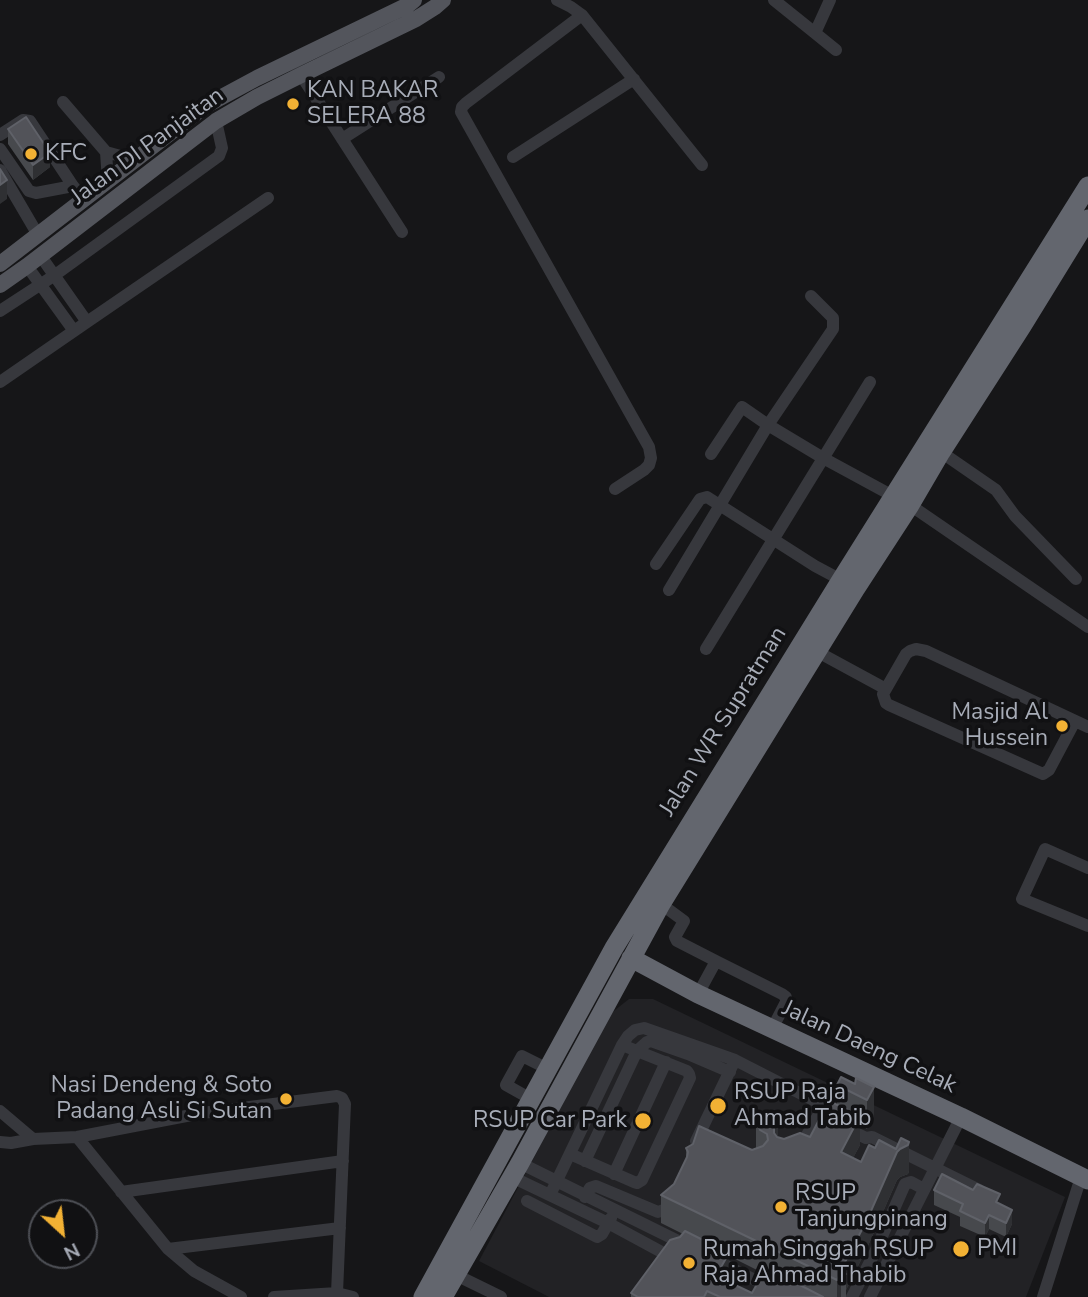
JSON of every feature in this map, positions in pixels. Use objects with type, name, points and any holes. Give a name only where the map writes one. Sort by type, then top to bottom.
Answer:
[{"type":"highway","name":"Jalan WR Supratman","points":[[423,1297],[614,948],[902,500],[1088,186]]},
{"type":"highway","name":"Jalan WR Supratman","points":[[902,500],[941,452],[1088,219]]},
{"type":"highway","name":"Jalan WR Supratman","points":[[443,1297],[516,1170],[661,904],[817,651],[848,584]]},
{"type":"highway","name":"Jalan Daeng Celak","points":[[631,958],[698,994],[961,1117],[1084,1179]]},
{"type":"main road","name":"Jalan DI Panjaitan","points":[[0,264],[205,106],[414,0]]},
{"type":"main road","name":"Jalan DI Panjaitan","points":[[0,285],[216,121],[257,97],[416,19],[443,0]]},
{"type":"main road","points":[[134,161],[154,168]]},
{"type":"main road","points":[[134,161],[139,179]]},
{"type":"street","points":[[557,0],[583,15],[702,165]]},
{"type":"street","points":[[815,33],[830,0]]},
{"type":"street","points":[[776,1],[836,50]]},
{"type":"street","points":[[583,15],[461,109],[463,118],[649,447],[649,465],[615,489]]},
{"type":"street","points":[[301,75],[402,232]]},
{"type":"street","points":[[342,139],[439,78]]},
{"type":"street","points":[[513,157],[634,79]]},
{"type":"street","points":[[63,102],[106,152],[134,161]]},
{"type":"street","points":[[0,135],[23,120],[30,121],[84,200]]},
{"type":"street","points":[[0,310],[41,285],[219,156],[222,148],[216,121]]},
{"type":"street","points":[[0,149],[29,191],[36,193],[74,186]]},
{"type":"street","points":[[106,152],[108,181]]},
{"type":"street","points":[[0,170],[38,235]]},
{"type":"street","points":[[0,382],[268,198]]},
{"type":"street","points":[[40,255],[87,322]]},
{"type":"street","points":[[27,266],[74,331]]},
{"type":"street","points":[[669,590],[768,425],[833,329],[833,318],[811,296]]},
{"type":"street","points":[[706,649],[870,382]]},
{"type":"street","points":[[711,454],[742,407],[823,458],[902,500],[1088,627]]},
{"type":"street","points":[[941,452],[996,490],[1014,516],[1076,579]]},
{"type":"street","points":[[656,564],[700,499],[707,497],[848,584]]},
{"type":"street","points":[[1075,721],[1049,769],[1043,774],[889,705],[883,694],[906,654],[916,649],[926,651],[1088,727]]},
{"type":"street","points":[[817,651],[886,689]]},
{"type":"street","points":[[1088,869],[1045,849],[1022,899],[1088,926]]},
{"type":"street","points":[[661,904],[684,921],[675,937],[677,941],[786,998],[772,1030]]},
{"type":"street","points":[[698,994],[716,961]]},
{"type":"street","points":[[550,1195],[622,1045],[635,1030],[644,1028],[819,1102],[821,1109],[804,1144],[796,1154],[789,1157]]},
{"type":"street","points":[[585,1161],[637,1051],[643,1044],[650,1041],[733,1066]]},
{"type":"street","points":[[570,1154],[634,1182],[642,1180],[690,1078],[687,1071],[622,1045]]},
{"type":"street","points":[[531,1099],[506,1085],[522,1056],[548,1069]]},
{"type":"street","points":[[614,1174],[666,1062]]},
{"type":"street","points":[[698,1147],[733,1066]]},
{"type":"street","points":[[0,1142],[77,1137],[202,1113],[337,1096],[342,1098],[345,1104],[337,1293]]},
{"type":"street","points":[[0,1111],[33,1139]]},
{"type":"street","points":[[819,1114],[979,1190]]},
{"type":"street","points":[[870,1297],[961,1117]]},
{"type":"street","points":[[77,1137],[168,1249],[194,1272],[241,1297]]},
{"type":"street","points":[[121,1192],[343,1161]]},
{"type":"street","points":[[516,1170],[557,1182],[585,1197],[672,1256],[676,1254],[681,1243],[789,1297]]},
{"type":"street","points":[[516,1170],[550,1195],[611,1217]]},
{"type":"street","points":[[1043,1297],[1084,1179]]},
{"type":"street","points":[[852,1297],[905,1184],[911,1182],[924,1189]]},
{"type":"street","points":[[585,1197],[590,1188],[596,1186],[658,1212],[666,1209],[675,1191]]},
{"type":"street","points":[[527,1201],[597,1237],[602,1234],[611,1217]]},
{"type":"street","points":[[168,1249],[340,1228]]},
{"type":"street","points":[[874,1252],[889,1259]]},
{"type":"street","points":[[456,1275],[501,1297]]},
{"type":"street","points":[[274,1297],[337,1293],[353,1297]]},
{"type":"shaded area","name":"RSUP Raja Ahmad Tabib","points":[[629,999],[653,999],[1065,1197],[1026,1297],[549,1297],[479,1261],[610,1014]]},
{"type":"building","points":[[26,117],[50,153],[33,165],[8,129]]},
{"type":"building","points":[[0,169],[7,180],[0,185]]},
{"type":"building","points":[[841,1077],[855,1084],[856,1078],[874,1087],[867,1100],[837,1085]]},
{"type":"building","name":"RSUP Tanjungpinang","points":[[829,1101],[860,1116],[841,1152],[861,1162],[869,1145],[875,1148],[879,1140],[896,1149],[901,1138],[909,1142],[897,1152],[844,1264],[843,1270],[846,1274],[841,1272],[837,1280],[661,1195],[674,1184],[687,1157],[686,1148],[693,1144],[699,1126],[752,1150],[763,1146],[768,1140],[767,1134],[760,1130],[756,1120],[774,1113],[778,1123],[774,1128],[777,1137],[784,1139],[800,1133],[810,1137]]},
{"type":"building","points":[[942,1174],[973,1190],[977,1184],[1000,1194],[996,1202],[1012,1210],[1006,1223],[989,1215],[985,1223],[960,1211],[963,1204],[934,1190]]},
{"type":"building","points":[[685,1231],[729,1253],[716,1276],[752,1293],[765,1270],[823,1297],[720,1297],[707,1291],[704,1297],[638,1297],[631,1293],[670,1240],[680,1237]]},
{"type":"place","name":"KAN BAKAR SELERA 88","points":[[293,104]]},
{"type":"place","name":"KFC","points":[[31,154]]},
{"type":"place","name":"Masjid Al Hussein","points":[[1062,726]]},
{"type":"place","name":"Nasi Dendeng & Soto Padang Asli Si Sutan","points":[[286,1099]]},
{"type":"place","name":"RSUP Raja Ahmad Tabib","points":[[718,1106]]},
{"type":"place","name":"RSUP Car Park","points":[[643,1121]]},
{"type":"place","name":"RSUP Tanjungpinang","points":[[781,1207]]},
{"type":"place","name":"PMI","points":[[961,1249]]},
{"type":"place","name":"Rumah Singgah RSUP Raja Ahmad Thabib","points":[[689,1263]]}]
